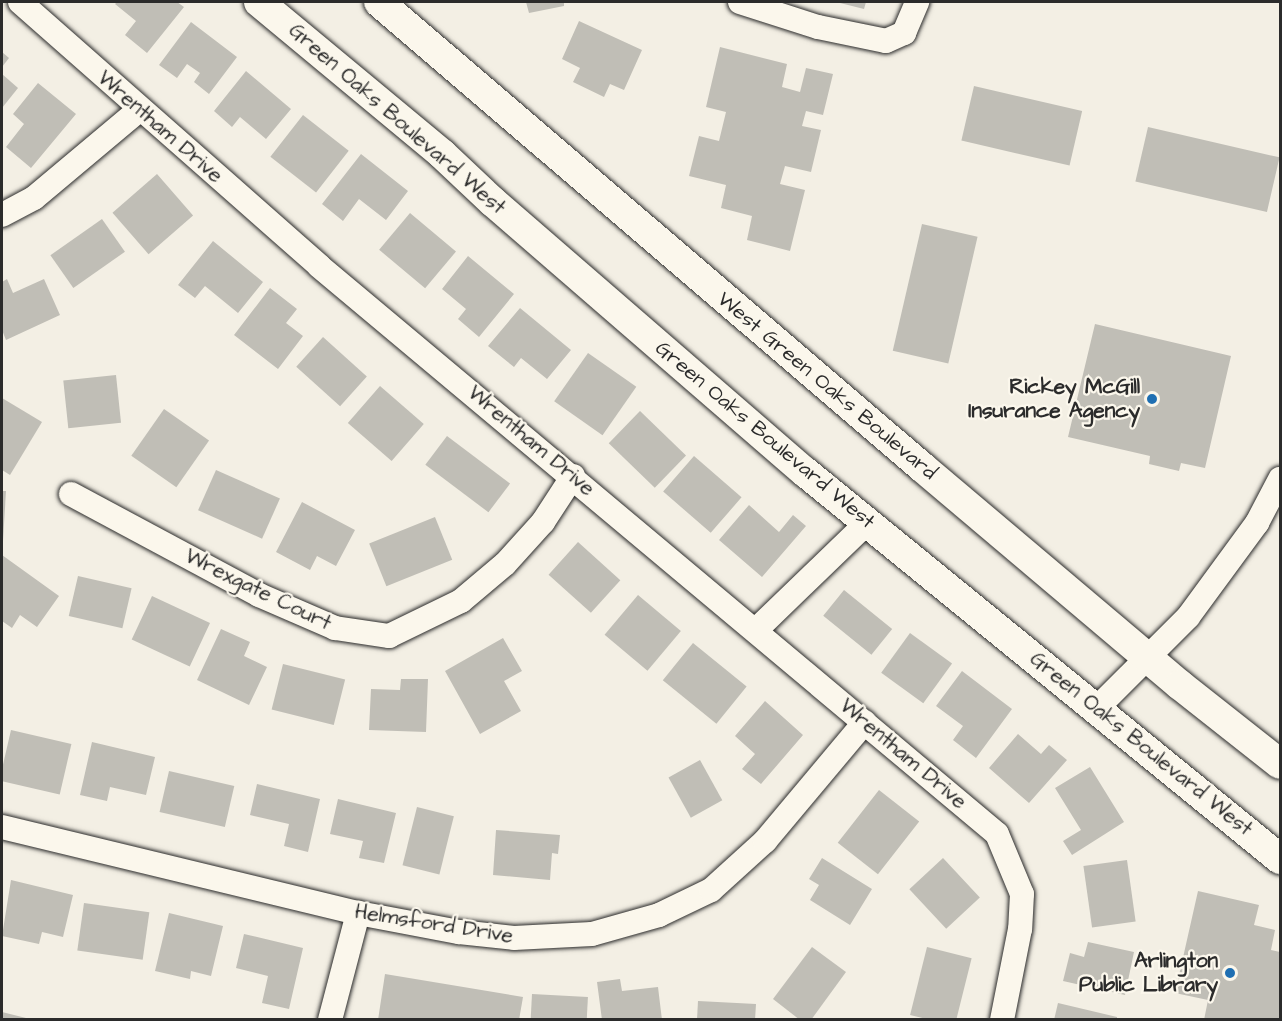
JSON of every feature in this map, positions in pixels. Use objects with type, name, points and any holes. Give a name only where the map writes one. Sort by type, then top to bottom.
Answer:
[{"type":"main road","name":"Green Oaks Boulevard West","points":[[259,2],[350,74],[529,233],[868,522],[1098,707],[1281,860]]},
{"type":"main road","name":"West Green Oaks Boulevard","points":[[379,2],[1150,658],[1281,764]]},
{"type":"street","name":"Wrentham Drive","points":[[20,2],[139,110],[997,834],[1022,894],[1020,929],[1002,1020]]},
{"type":"street","points":[[740,2],[818,27],[886,41],[904,33],[917,2]]},
{"type":"street","points":[[2,215],[34,198],[139,110]]},
{"type":"street","name":"Wrexgate Court","points":[[71,494],[259,595],[335,628],[389,636],[461,601],[505,564],[543,522],[573,476]]},
{"type":"street","points":[[1098,707],[1150,658],[1188,617],[1257,523],[1281,479]]},
{"type":"street","points":[[756,630],[868,522]]},
{"type":"street","name":"Helmsford Drive","points":[[2,827],[358,913],[514,938],[592,934],[659,915],[711,890],[765,841],[865,722]]},
{"type":"street","points":[[330,1020],[358,913]]},
{"type":"building","points":[[117,2],[177,2],[184,7],[147,53],[125,35],[136,21],[115,4]]},
{"type":"building","points":[[526,2],[564,2],[564,6],[529,13]]},
{"type":"building","points":[[836,2],[866,2],[864,9]]},
{"type":"building","points":[[579,21],[642,50],[624,90],[610,84],[604,97],[573,82],[580,68],[562,59]]},
{"type":"building","points":[[191,22],[237,57],[209,94],[194,82],[200,73],[187,64],[177,78],[159,65]]},
{"type":"building","points":[[720,47],[787,64],[782,87],[800,92],[806,68],[833,74],[823,115],[806,111],[802,126],[821,130],[811,172],[785,166],[780,184],[805,190],[790,251],[747,240],[752,216],[721,208],[726,185],[689,176],[699,136],[719,141],[726,112],[706,107]]},
{"type":"building","points":[[2,52],[9,58],[2,67]]},
{"type":"building","points":[[246,71],[291,109],[266,139],[240,117],[232,127],[214,111]]},
{"type":"building","points":[[2,74],[18,88],[2,108]]},
{"type":"building","points":[[38,83],[76,114],[31,168],[6,147],[24,124],[13,114]]},
{"type":"building","points":[[974,86],[1082,111],[1070,166],[961,141]]},
{"type":"building","points":[[303,115],[349,151],[316,192],[270,157]]},
{"type":"building","points":[[1148,127],[1280,157],[1267,212],[1135,182]]},
{"type":"building","points":[[361,154],[408,191],[386,220],[359,199],[343,221],[322,204]]},
{"type":"building","points":[[157,174],[193,216],[149,254],[112,213]]},
{"type":"building","points":[[410,213],[456,252],[425,288],[379,250]]},
{"type":"building","points":[[102,219],[125,252],[73,288],[50,255]]},
{"type":"building","points":[[922,224],[978,237],[948,363],[893,351]]},
{"type":"building","points":[[213,241],[263,282],[238,313],[205,286],[195,298],[178,285]]},
{"type":"building","points":[[468,256],[514,294],[479,337],[458,319],[466,309],[442,289]]},
{"type":"building","points":[[7,279],[13,293],[44,279],[60,315],[6,340],[2,330],[2,282]]},
{"type":"building","points":[[270,288],[297,309],[286,323],[303,336],[278,369],[234,335]]},
{"type":"building","points":[[520,308],[571,350],[547,379],[521,358],[514,367],[488,346]]},
{"type":"building","points":[[1095,324],[1231,356],[1205,468],[1181,463],[1179,471],[1149,464],[1150,456],[1068,437]]},
{"type":"building","points":[[323,337],[367,376],[340,406],[296,367]]},
{"type":"building","points":[[588,353],[636,387],[602,435],[554,401]]},
{"type":"building","points":[[116,375],[121,423],[68,428],[63,381]]},
{"type":"building","points":[[380,386],[424,424],[392,461],[348,423]]},
{"type":"building","points":[[2,398],[42,422],[10,475],[2,470]]},
{"type":"building","points":[[164,409],[209,441],[176,487],[131,456]]},
{"type":"building","points":[[640,411],[686,455],[655,488],[609,443]]},
{"type":"building","points":[[447,436],[510,484],[488,512],[425,465]]},
{"type":"building","points":[[694,456],[742,497],[711,533],[663,491]]},
{"type":"building","points":[[216,470],[280,498],[262,539],[198,510]]},
{"type":"building","points":[[2,491],[6,491],[3,541],[2,541]]},
{"type":"building","points":[[302,502],[355,530],[336,566],[317,556],[310,570],[276,552]]},
{"type":"building","points":[[749,505],[779,532],[793,515],[806,526],[762,577],[719,540]]},
{"type":"building","points":[[435,517],[452,560],[386,586],[369,544]]},
{"type":"building","points":[[578,542],[620,580],[591,613],[549,575]]},
{"type":"building","points":[[2,555],[59,596],[37,627],[20,615],[12,628],[2,621]]},
{"type":"building","points":[[78,576],[132,588],[122,628],[69,616]]},
{"type":"building","points":[[844,590],[892,629],[871,655],[823,616]]},
{"type":"building","points":[[638,595],[681,631],[647,671],[605,635]]},
{"type":"building","points":[[152,596],[210,623],[190,667],[132,640]]},
{"type":"building","points":[[221,629],[250,642],[244,656],[267,667],[249,705],[197,680]]},
{"type":"building","points":[[910,633],[952,664],[923,703],[881,673]]},
{"type":"building","points":[[503,638],[522,671],[504,681],[521,711],[480,734],[445,671]]},
{"type":"building","points":[[693,643],[747,686],[716,724],[663,680]]},
{"type":"building","points":[[283,664],[345,679],[334,725],[272,710]]},
{"type":"building","points":[[962,671],[1012,709],[976,758],[953,740],[963,726],[936,706]]},
{"type":"building","points":[[401,679],[428,679],[426,732],[369,730],[371,689],[400,690]]},
{"type":"building","points":[[765,701],[803,735],[761,784],[742,769],[755,754],[735,736]]},
{"type":"building","points":[[11,730],[71,744],[60,795],[2,781],[2,769]]},
{"type":"building","points":[[1018,734],[1041,754],[1049,745],[1067,760],[1029,803],[989,768]]},
{"type":"building","points":[[92,742],[155,757],[146,795],[110,787],[107,801],[80,795]]},
{"type":"building","points":[[700,760],[722,800],[691,818],[669,777]]},
{"type":"building","points":[[1090,767],[1124,822],[1072,855],[1063,841],[1081,830],[1055,788]]},
{"type":"building","points":[[169,771],[234,786],[225,827],[160,812]]},
{"type":"building","points":[[257,784],[320,799],[308,852],[284,846],[289,824],[250,815]]},
{"type":"building","points":[[879,790],[919,821],[878,874],[838,843]]},
{"type":"building","points":[[338,799],[396,813],[384,863],[359,858],[363,841],[330,834]]},
{"type":"building","points":[[417,807],[454,816],[439,874],[402,865]]},
{"type":"building","points":[[496,830],[560,835],[558,854],[552,853],[550,880],[493,875]]},
{"type":"building","points":[[822,858],[872,889],[850,925],[810,900],[819,885],[809,879]]},
{"type":"building","points":[[943,858],[980,897],[946,929],[909,889]]},
{"type":"building","points":[[1127,860],[1136,921],[1092,928],[1083,866]]},
{"type":"building","points":[[11,880],[73,895],[63,937],[42,932],[39,944],[2,936]]},
{"type":"building","name":"Arlington Public Library","points":[[1198,891],[1259,905],[1254,925],[1275,930],[1271,950],[1280,952],[1280,1020],[1204,1020],[1208,1000],[1175,993]]},
{"type":"building","points":[[84,903],[149,912],[143,960],[77,951]]},
{"type":"building","points":[[169,913],[223,926],[211,976],[191,971],[190,979],[155,971]]},
{"type":"building","points":[[244,934],[303,948],[289,1009],[262,1003],[268,976],[236,968]]},
{"type":"building","points":[[1088,942],[1134,952],[1125,995],[1063,981],[1070,953],[1084,957]]},
{"type":"building","points":[[812,947],[846,972],[811,1020],[800,1020],[773,999]]},
{"type":"building","points":[[927,947],[972,958],[956,1020],[930,1020],[910,1015]]},
{"type":"building","points":[[385,974],[523,997],[519,1020],[378,1020]]},
{"type":"building","points":[[620,979],[622,991],[658,987],[662,1020],[602,1020],[597,982]]},
{"type":"building","points":[[532,994],[588,997],[587,1020],[531,1020]]},
{"type":"building","points":[[698,1001],[756,1004],[755,1020],[697,1020]]},
{"type":"building","points":[[1058,1003],[1117,1017],[1117,1020],[1054,1020]]},
{"type":"building","points":[[2,1012],[30,1019],[30,1020],[2,1020]]},
{"type":"place","name":"Rickey McGill Insurance Agency","points":[[1152,399]]},
{"type":"place","name":"Arlington Public Library","points":[[1230,973]]}]
